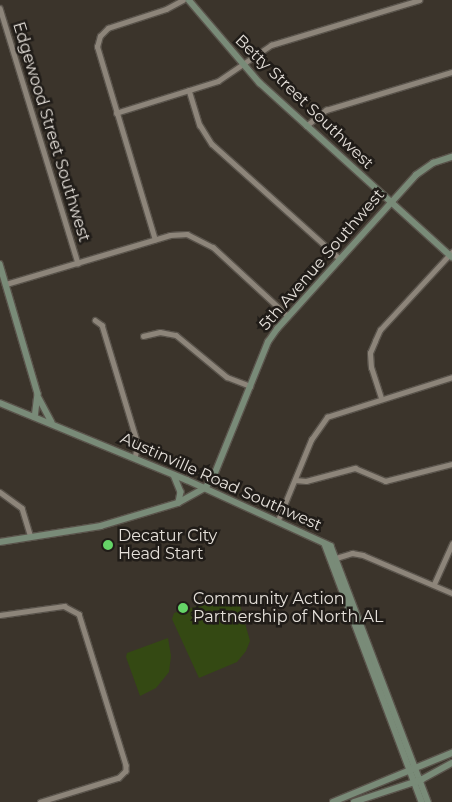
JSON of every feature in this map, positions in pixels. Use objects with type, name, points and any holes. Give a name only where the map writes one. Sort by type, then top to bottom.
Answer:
[{"type":"street","points":[[155,240],[98,52],[98,41],[108,28],[166,9],[182,0]]},
{"type":"street","name":"Betty Street Southwest","points":[[189,0],[242,64],[306,126],[451,254]]},
{"type":"street","points":[[116,113],[218,81],[271,45],[419,0]]},
{"type":"street","name":"Edgewood Street Southwest","points":[[0,8],[78,263]]},
{"type":"street","points":[[306,126],[326,110],[452,72]]},
{"type":"street","points":[[189,90],[200,125],[212,144],[340,259]]},
{"type":"street","name":"5th Avenue Southwest","points":[[205,488],[213,478],[268,342],[288,316],[424,168],[452,157]]},
{"type":"street","points":[[6,284],[176,234],[197,237],[288,316]]},
{"type":"street","points":[[381,398],[371,368],[370,353],[380,330],[451,254]]},
{"type":"street","points":[[0,264],[2,277],[6,284],[38,394],[45,413],[53,424]]},
{"type":"street","points":[[95,320],[102,325],[138,444],[135,458]]},
{"type":"street","points":[[143,336],[160,332],[176,336],[227,377],[250,386]]},
{"type":"street","points":[[278,520],[311,440],[328,417],[381,398],[452,377]]},
{"type":"street","points":[[24,413],[34,407],[38,394]]},
{"type":"street","points":[[35,417],[38,394]]},
{"type":"street","name":"Austinville Road Southwest","points":[[0,403],[205,488],[331,546],[414,771]]},
{"type":"street","points":[[295,480],[306,481],[355,468],[385,481],[452,464]]},
{"type":"street","points":[[174,475],[181,492],[178,503]]},
{"type":"street","points":[[0,542],[85,530],[178,503],[205,488]]},
{"type":"street","points":[[0,492],[22,508],[32,537]]},
{"type":"street","points":[[325,544],[414,771],[428,802]]},
{"type":"street","points":[[434,584],[452,544]]},
{"type":"street","points":[[336,558],[352,553],[363,555],[452,593]]},
{"type":"street","points":[[0,615],[64,606],[75,610],[126,771],[118,778],[40,802]]},
{"type":"street","points":[[333,802],[414,771],[452,753]]},
{"type":"street","points":[[354,802],[418,781],[452,764]]},
{"type":"street","points":[[418,781],[422,802]]},
{"type":"green space","points":[[234,595],[238,598],[250,641],[246,651],[237,662],[199,678],[172,619],[174,613]]},
{"type":"green space","points":[[168,638],[171,656],[169,672],[156,688],[140,696],[126,657],[127,653]]},
{"type":"place","name":"Decatur City Head Start","points":[[108,545]]},
{"type":"place","name":"Community Action Partnership of North AL","points":[[183,608]]}]
